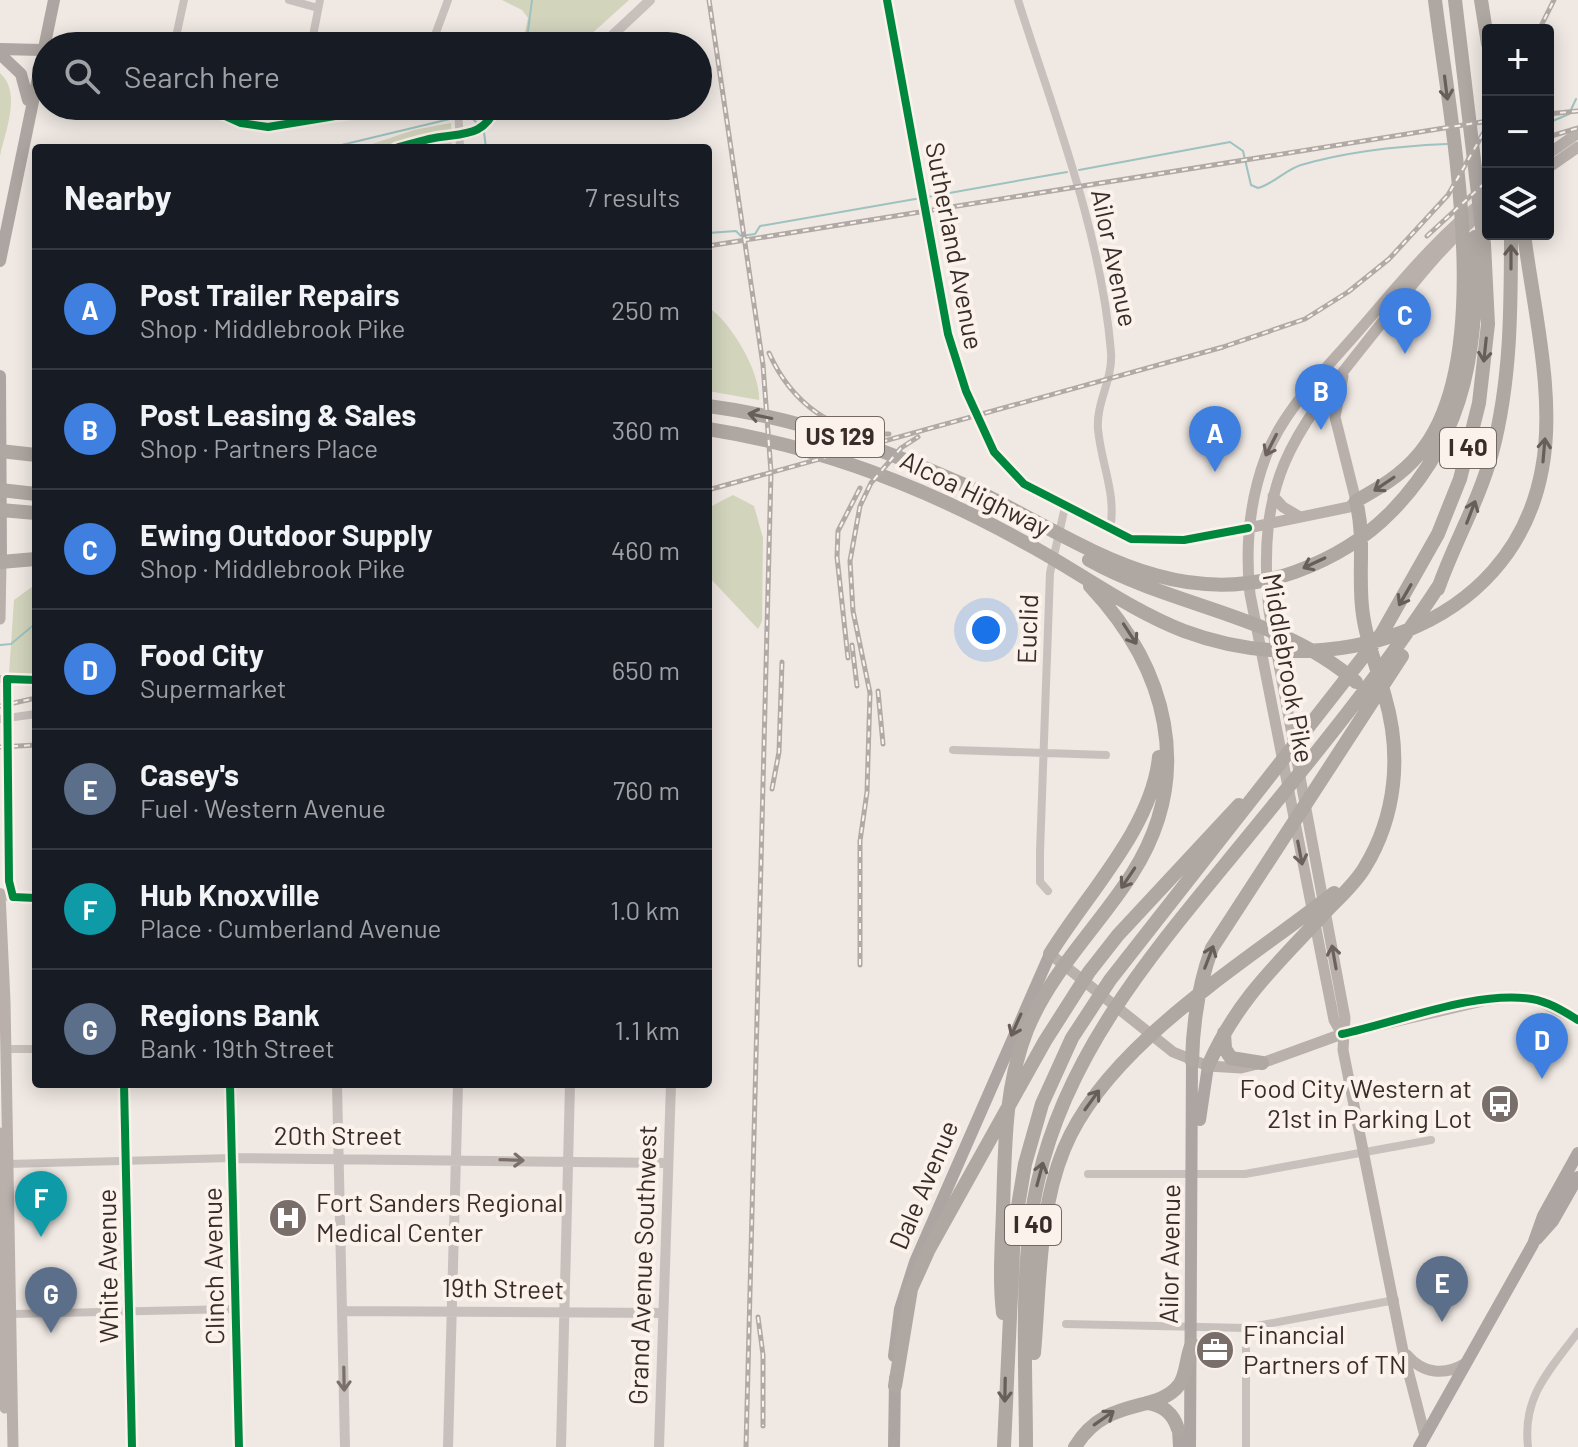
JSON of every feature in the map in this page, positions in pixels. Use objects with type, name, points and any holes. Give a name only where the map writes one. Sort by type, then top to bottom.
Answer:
[{"type":"highway","points":[[1481,1],[1485,24]]},
{"type":"highway","name":"I 40","points":[[1004,1447],[1006,1334],[1014,1230],[1025,1164],[1042,1104],[1072,1038],[1110,980],[1338,694],[1382,633],[1438,534],[1460,479],[1479,403],[1486,337],[1471,132],[1455,2]]},
{"type":"highway","points":[[1208,1066],[1225,1026],[1249,994],[1350,882],[1370,855],[1386,821],[1395,752],[1386,699],[1367,642],[1362,611],[1362,523],[1356,501],[1380,489],[1420,453],[1442,416],[1455,374],[1462,324],[1463,263],[1436,5]]},
{"type":"highway","name":"I 40","points":[[1026,1447],[1026,1288],[1037,1183],[1062,1103],[1124,993],[1352,707],[1392,663],[1440,584],[1475,503],[1501,408],[1508,367],[1511,240]]},
{"type":"highway","points":[[1074,572],[1162,621],[1216,640],[1275,649],[1365,644],[1415,628],[1441,615],[1493,572],[1530,509],[1545,446],[1545,400],[1525,240]]},
{"type":"highway","points":[[1075,547],[1152,577],[1218,586],[1251,584],[1309,567],[1346,548],[1381,523],[1428,468],[1452,423],[1471,362],[1479,243]]},
{"type":"highway","name":"Alcoa Highway","points":[[712,407],[803,426],[853,441],[966,486],[1075,547]]},
{"type":"highway","name":"Alcoa Highway","points":[[712,430],[851,463],[962,510],[1034,547],[1074,572]]},
{"type":"highway","points":[[0,451],[32,455]]},
{"type":"highway","points":[[0,490],[29,493]]},
{"type":"highway","points":[[0,510],[29,513]]},
{"type":"highway","points":[[1075,547],[1116,575],[1304,645],[1335,664],[1369,700],[1381,724],[1393,778]]},
{"type":"highway","points":[[0,562],[32,559]]},
{"type":"highway","points":[[1006,1334],[1001,1294],[1004,1141],[1012,1079],[1028,1029],[1056,976],[1131,875],[1153,833],[1165,785],[1167,761],[1162,713],[1148,666],[1121,621],[1074,572]]},
{"type":"highway","points":[[1192,1061],[1195,1009],[1212,948],[1284,833],[1359,723],[1392,663]]},
{"type":"highway","points":[[1050,954],[1146,807],[1158,766],[1162,713]]},
{"type":"highway","points":[[895,1386],[911,1289],[943,1224],[1065,1009],[1101,956],[1186,859],[1269,778]]},
{"type":"highway","points":[[1026,1447],[1045,1232],[1054,1181],[1064,1149],[1084,1111],[1133,1051],[1350,882]]},
{"type":"highway","points":[[1225,1026],[1222,1039],[1231,1058],[1262,1063]]},
{"type":"highway","points":[[1075,1447],[1100,1418],[1119,1408],[1167,1397],[1180,1385],[1192,1344]]},
{"type":"highway","points":[[1142,1402],[1165,1409],[1175,1418],[1178,1429]]},
{"type":"main road","points":[[47,32],[54,0]]},
{"type":"main road","points":[[0,51],[32,51]]},
{"type":"main road","points":[[0,51],[21,74],[29,105]]},
{"type":"main road","points":[[0,261],[32,93]]},
{"type":"main road","points":[[1554,151],[1577,138]]},
{"type":"main road","points":[[1554,162],[1577,138]]},
{"type":"main road","name":"Middlebrook Pike","points":[[1425,1443],[1403,1351],[1342,1034],[1342,1000],[1269,611],[1264,561],[1266,523],[1286,455],[1317,404],[1451,228],[1482,203]]},
{"type":"main road","name":"Middlebrook Pike","points":[[1342,1034],[1334,1020],[1250,594],[1248,528],[1255,488],[1267,453],[1297,403],[1339,353],[1442,248],[1482,213]]},
{"type":"main road","points":[[1317,404],[1323,387],[1341,362],[1339,353]]},
{"type":"main road","points":[[1346,368],[1336,401],[1335,417],[1356,501]]},
{"type":"main road","points":[[0,376],[0,619]]},
{"type":"main road","points":[[1273,496],[1283,507],[1300,517]]},
{"type":"main road","name":"Sutherland Avenue","points":[[1248,528],[1349,507],[1356,501]]},
{"type":"main road","points":[[0,894],[6,1447]]},
{"type":"main road","points":[[1050,954],[1158,1042],[1192,1061],[1208,1066],[1241,1068],[1262,1063],[1342,1034],[1474,1002],[1515,997],[1552,1005],[1578,1020]]},
{"type":"main road","name":"Dale Avenue","points":[[894,1447],[896,1333],[905,1289],[1007,1046],[1050,954]]},
{"type":"main road","name":"Ailor Avenue","points":[[1190,1447],[1192,1061]]},
{"type":"main road","points":[[1193,1172],[1208,1066]]},
{"type":"main road","points":[[0,1133],[5,1164]]},
{"type":"main road","points":[[1425,1443],[1533,1244],[1543,1216],[1578,1153]]},
{"type":"main road","points":[[1533,1244],[1553,1221],[1578,1177]]},
{"type":"main road","points":[[5,1314],[13,1447]]},
{"type":"main road","points":[[1403,1351],[1430,1372],[1448,1371],[1466,1363]]},
{"type":"main road","points":[[1178,1429],[1179,1447]]},
{"type":"street","points":[[177,32],[184,0]]},
{"type":"street","points":[[289,0],[319,4],[314,32]]},
{"type":"street","points":[[436,32],[448,0]]},
{"type":"street","points":[[616,32],[650,0]]},
{"type":"street","name":"Sutherland Avenue","points":[[887,0],[948,334],[966,391],[998,459],[1017,478],[1065,507],[1131,539],[1154,542],[1248,528]]},
{"type":"street","name":"Ailor Avenue","points":[[1018,0],[1077,186],[1108,320],[1111,378],[1099,410],[1098,430],[1113,499],[1110,530]]},
{"type":"street","points":[[240,120],[256,126],[314,120]]},
{"type":"street","points":[[459,120],[460,144]]},
{"type":"street","name":"Euclid","points":[[1048,891],[1040,882],[1050,562],[1065,507]]},
{"type":"street","points":[[0,679],[32,680]]},
{"type":"street","points":[[0,719],[32,715]]},
{"type":"street","points":[[953,750],[1106,755]]},
{"type":"street","points":[[0,894],[17,899],[32,898]]},
{"type":"street","points":[[3,1049],[32,1049]]},
{"type":"street","name":"White Avenue","points":[[124,1088],[132,1447]]},
{"type":"street","name":"Clinch Avenue","points":[[230,1088],[233,1309],[239,1447]]},
{"type":"street","points":[[337,1088],[345,1447]]},
{"type":"street","points":[[448,1447],[458,1088]]},
{"type":"street","points":[[561,1447],[570,1088]]},
{"type":"street","name":"Grand Avenue Southwest","points":[[659,1447],[671,1088]]},
{"type":"street","points":[[1088,1174],[1245,1174],[1431,1140]]},
{"type":"street","name":"20th Street","points":[[5,1164],[338,1157],[667,1163]]},
{"type":"street","points":[[1066,1324],[1246,1328],[1395,1300]]},
{"type":"street","points":[[5,1314],[233,1309]]},
{"type":"street","name":"19th Street","points":[[342,1311],[663,1313]]},
{"type":"street","points":[[1246,1328],[1246,1447]]},
{"type":"street","points":[[1528,1447],[1527,1417],[1531,1399],[1546,1371],[1578,1332]]},
{"type":"green space","points":[[502,0],[629,0],[594,32],[525,32],[528,18],[522,10]]},
{"type":"green space","points":[[0,73],[7,81],[11,101],[0,156]]},
{"type":"green space","points":[[451,123],[452,144],[372,144],[414,130]]},
{"type":"green space","points":[[712,310],[743,349],[755,376],[759,400],[712,392]]},
{"type":"green space","points":[[733,495],[754,506],[763,538],[762,621],[758,629],[712,580],[712,506]]},
{"type":"green space","points":[[32,587],[32,676],[9,674],[14,600]]},
{"type":"waterway","points":[[528,32],[532,0]]},
{"type":"waterway","points":[[1554,120],[1569,114],[1576,99]]},
{"type":"waterway","points":[[346,144],[446,120]]},
{"type":"waterway","points":[[474,120],[484,132],[486,144]]},
{"type":"waterway","points":[[1079,170],[1230,142],[1243,151],[1251,185],[1258,188],[1295,167],[1319,160],[1374,150],[1447,144]]},
{"type":"waterway","points":[[927,197],[1067,172]]},
{"type":"waterway","points":[[712,233],[736,231],[741,236],[755,234],[760,226],[921,198]]},
{"type":"waterway","points":[[0,645],[11,644],[32,626]]},
{"type":"railway","points":[[709,0],[763,365],[771,472],[746,1447]]},
{"type":"railway","points":[[1542,24],[1554,0]]},
{"type":"railway","points":[[1554,113],[1578,111]]},
{"type":"railway","points":[[712,245],[1482,122]]},
{"type":"railway","points":[[1554,135],[1578,128]]},
{"type":"railway","points":[[712,489],[1223,347],[1305,319],[1348,292],[1389,259],[1448,195],[1482,136]]},
{"type":"railway","points":[[1427,236],[1482,186]]},
{"type":"railway","points":[[769,353],[789,386],[816,412],[850,429],[889,434]]},
{"type":"railway","points":[[860,965],[860,841],[867,792],[870,693],[853,611],[850,561],[860,506],[871,483],[901,448],[918,437]]},
{"type":"railway","points":[[848,658],[837,557],[838,531],[860,488]]},
{"type":"railway","points":[[852,645],[857,686]]},
{"type":"railway","points":[[772,789],[779,752],[782,662]]},
{"type":"railway","points":[[878,691],[883,744]]},
{"type":"railway","points":[[0,706],[32,699]]},
{"type":"railway","points":[[0,747],[32,745]]},
{"type":"railway","points":[[758,1317],[763,1355],[763,1426]]},
{"type":"cycle path","points":[[887,0],[948,334],[966,391],[994,452],[1024,484],[1131,539],[1184,540],[1248,528]]},
{"type":"cycle path","points":[[234,120],[268,127],[311,120]]},
{"type":"cycle path","points":[[411,144],[474,131],[489,120]]},
{"type":"cycle path","points":[[32,680],[7,679],[9,881],[13,897],[32,898]]},
{"type":"cycle path","points":[[1342,1034],[1462,1003],[1510,997],[1544,1002],[1578,1020]]},
{"type":"cycle path","points":[[124,1088],[132,1447]]},
{"type":"cycle path","points":[[230,1088],[239,1447]]},
{"type":"place","name":"Ewing Outdoor Supply","points":[[1405,354]]},
{"type":"place","name":"Post Leasing & Sales","points":[[1321,430]]},
{"type":"place","name":"Post Trailer Repairs","points":[[1215,472]]},
{"type":"place","name":"Food City","points":[[1542,1079]]},
{"type":"place","name":"Food City Western at 21st in Parking Lot","points":[[1500,1104]]},
{"type":"place","name":"Fort Sanders Regional Medical Center","points":[[288,1218]]},
{"type":"place","name":"Hub Knoxville","points":[[41,1237]]},
{"type":"place","name":"Casey's","points":[[1442,1322]]},
{"type":"place","name":"Regions Bank","points":[[51,1333]]},
{"type":"place","name":"Financial Partners of TN","points":[[1215,1350]]}]
